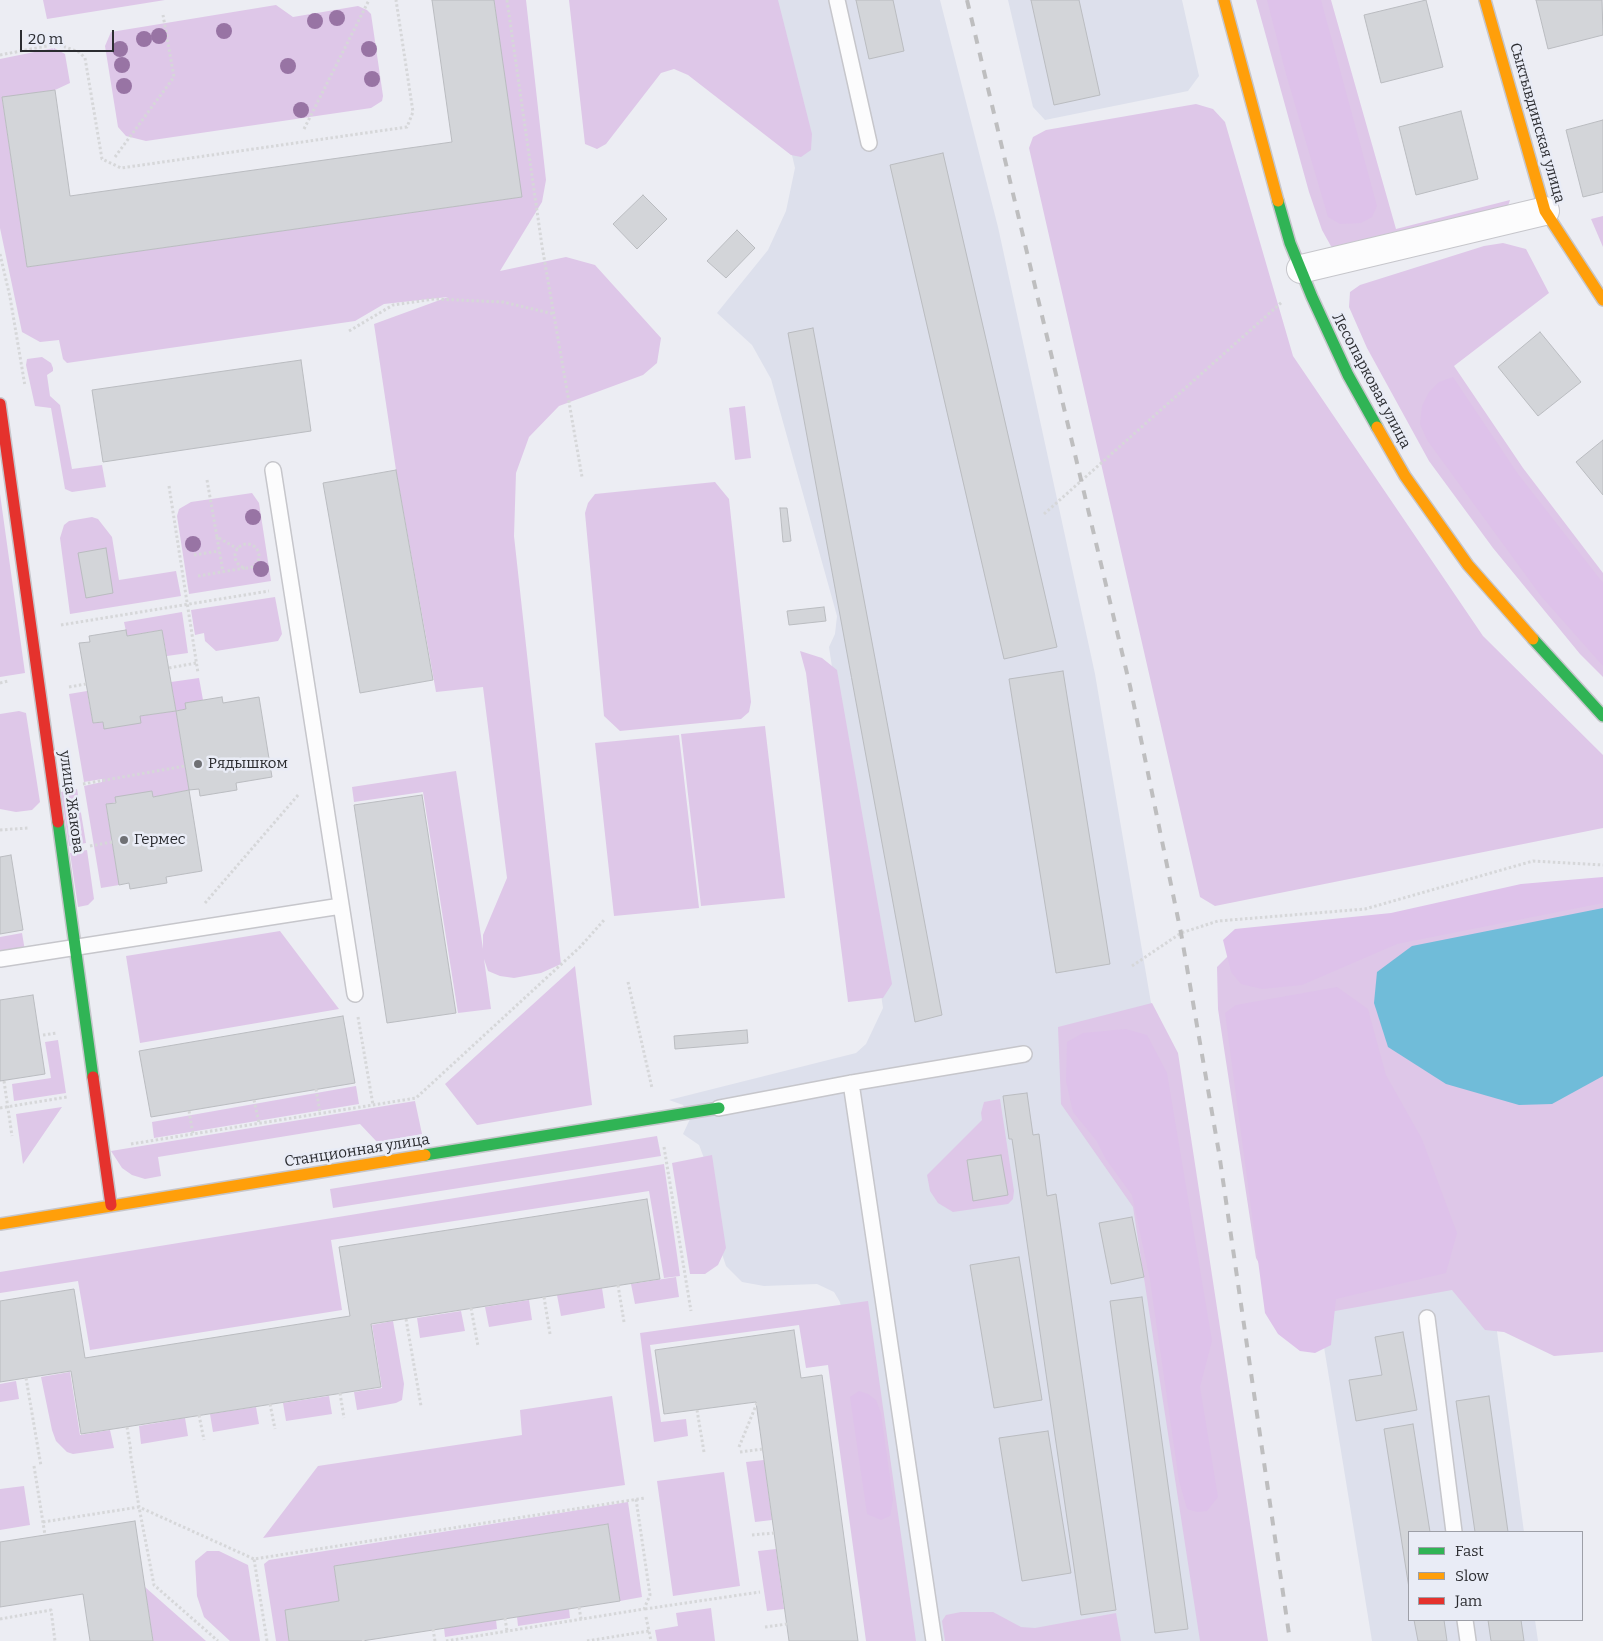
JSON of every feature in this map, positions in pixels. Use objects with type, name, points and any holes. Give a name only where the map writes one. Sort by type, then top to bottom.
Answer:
[{"type":"street","name":"Лесопарковая улица","points":[[1224,0],[1258,134],[1290,243],[1348,375],[1405,476],[1468,565],[1569,681],[1603,716]]},
{"type":"street","name":"Сыктывдинская улица","points":[[1485,0],[1545,211],[1603,300]]},
{"type":"street","points":[[1301,269],[1545,211]]},
{"type":"street","name":"улица Жакова","points":[[0,404],[111,1205]]},
{"type":"street","name":"Станционная улица","points":[[0,1224],[719,1108]]},
{"type":"lane","points":[[837,0],[869,143]]},
{"type":"lane","points":[[273,470],[355,994]]},
{"type":"lane","points":[[0,959],[341,906]]},
{"type":"lane","points":[[719,1108],[851,1083],[1024,1054]]},
{"type":"lane","points":[[851,1083],[934,1641]]},
{"type":"lane","points":[[1427,1318],[1454,1531]]},
{"type":"lane","points":[[1465,1621],[1468,1641]]},
{"type":"path","points":[[304,129],[369,0]]},
{"type":"path","points":[[0,55],[57,44],[79,52],[85,58],[102,159],[120,168],[407,127],[413,112],[396,0]]},
{"type":"path","points":[[508,0],[554,314],[582,477]]},
{"type":"path","points":[[115,157],[174,78],[163,15]]},
{"type":"path","points":[[0,254],[10,297],[26,392]]},
{"type":"path","points":[[348,331],[393,305],[434,299],[503,302],[554,314]]},
{"type":"path","points":[[1044,514],[1284,300]]},
{"type":"path","points":[[207,480],[223,572]]},
{"type":"path","points":[[170,486],[198,673]]},
{"type":"path","points":[[217,537],[238,549]]},
{"type":"path","points":[[198,576],[248,568],[258,561],[257,550],[248,544],[238,549]]},
{"type":"path","points":[[238,549],[236,560],[240,566],[248,568]]},
{"type":"path","points":[[194,554],[219,551]]},
{"type":"path","points":[[58,626],[291,587]]},
{"type":"path","points":[[169,668],[196,663]]},
{"type":"path","points":[[80,784],[185,766]]},
{"type":"path","points":[[181,931],[320,771]]},
{"type":"path","points":[[1132,966],[1181,933],[1218,920],[1365,909],[1534,862],[1603,865]]},
{"type":"path","points":[[104,1149],[416,1098],[580,947],[605,919]]},
{"type":"path","points":[[628,982],[653,1093]]},
{"type":"path","points":[[355,994],[372,1105]]},
{"type":"path","points":[[43,1035],[60,1033]]},
{"type":"path","points":[[4,1080],[12,1136]]},
{"type":"path","points":[[316,1089],[320,1113]]},
{"type":"path","points":[[0,1108],[70,1097]]},
{"type":"path","points":[[254,1100],[259,1123]]},
{"type":"path","points":[[189,1111],[193,1134]]},
{"type":"path","points":[[666,1158],[691,1312]]},
{"type":"path","points":[[618,1285],[624,1322]]},
{"type":"path","points":[[544,1297],[550,1334]]},
{"type":"path","points":[[471,1308],[478,1346]]},
{"type":"path","points":[[406,1319],[421,1406]]},
{"type":"path","points":[[26,1378],[41,1466]]},
{"type":"path","points":[[340,1393],[344,1418]]},
{"type":"path","points":[[739,1447],[756,1403]]},
{"type":"path","points":[[270,1404],[274,1429]]},
{"type":"path","points":[[697,1410],[704,1452]]},
{"type":"path","points":[[199,1415],[204,1440]]},
{"type":"path","points":[[127,1427],[154,1585],[218,1641]]},
{"type":"path","points":[[740,1452],[763,1449]]},
{"type":"path","points":[[34,1466],[45,1536]]},
{"type":"path","points":[[43,1522],[139,1506],[254,1559],[645,1498]]},
{"type":"path","points":[[636,1499],[650,1595],[644,1609]]},
{"type":"path","points":[[752,1535],[774,1532]]},
{"type":"path","points":[[254,1559],[267,1641]]},
{"type":"path","points":[[446,1641],[760,1592]]},
{"type":"path","points":[[579,1607],[581,1619]]},
{"type":"path","points":[[0,1619],[51,1610],[55,1641]]},
{"type":"path","points":[[646,1617],[650,1641]]},
{"type":"path","points":[[505,1618],[508,1631]]},
{"type":"path","points":[[765,1627],[787,1624]]},
{"type":"path","points":[[433,1629],[434,1641]]},
{"type":"path","points":[[587,1641],[649,1631]]},
{"type":"shaded area","points":[[43,0],[165,0],[47,19]]},
{"type":"shaded area","points":[[494,0],[526,0],[546,180],[542,202],[500,271],[566,257],[595,265],[661,338],[657,363],[643,375],[559,406],[529,437],[516,473],[514,536],[561,964],[541,973],[514,978],[500,976],[488,971],[484,959],[491,1009],[458,1013],[423,792],[354,802],[352,787],[456,771],[483,949],[483,935],[507,878],[483,687],[436,692],[396,470],[374,324],[448,297],[384,304],[355,321],[67,363],[63,359],[59,340],[40,342],[22,332],[0,228],[0,59],[54,48],[65,54],[70,83],[55,90],[2,98],[27,267],[521,197]]},
{"type":"shaded area","points":[[569,0],[778,0],[812,134],[811,150],[801,157],[791,155],[688,75],[674,69],[661,73],[606,144],[597,149],[585,144]]},
{"type":"shaded area","points":[[746,0],[940,0],[998,227],[1095,674],[1159,1050],[1247,1641],[893,1641],[840,1302],[834,1292],[817,1284],[764,1286],[742,1282],[726,1266],[721,1251],[709,1171],[699,1145],[683,1134],[690,1119],[683,1105],[669,1100],[856,1053],[866,1044],[883,1008],[829,647],[835,634],[837,616],[771,379],[752,345],[717,313],[768,250],[786,211],[795,168],[788,138]]},
{"type":"shaded area","points":[[1008,0],[1182,0],[1199,76],[1188,91],[1045,120],[1033,107]]},
{"type":"shaded area","points":[[1256,0],[1331,0],[1396,229],[1510,200],[1507,209],[1332,248],[1322,230],[1309,192]]},
{"type":"shaded area","points":[[1267,0],[1321,0],[1377,206],[1372,217],[1361,223],[1340,224],[1328,217],[1286,74]]},
{"type":"shaded area","points":[[276,5],[293,17],[358,6],[367,10],[371,14],[383,96],[382,101],[371,108],[146,141],[126,136],[118,127],[105,46],[111,32]]},
{"type":"shaded area","points":[[1196,104],[1213,109],[1225,122],[1293,356],[1483,636],[1603,755],[1603,828],[1215,906],[1200,897],[1029,148],[1033,137],[1046,130]]},
{"type":"shaded area","points":[[1603,216],[1603,247],[1591,219]]},
{"type":"shaded area","points":[[1503,243],[1526,249],[1549,293],[1454,366],[1523,468],[1603,573],[1603,677],[1580,654],[1493,548],[1429,461],[1367,348],[1349,307],[1350,292],[1360,285],[1484,246]]},
{"type":"shaded area","points":[[42,357],[51,363],[53,368],[53,371],[47,375],[50,396],[60,405],[72,469],[102,465],[106,487],[72,492],[65,489],[51,408],[35,406],[26,365],[27,359]]},
{"type":"shaded area","points":[[1453,377],[1518,474],[1603,583],[1603,666],[1541,596],[1427,440],[1420,424],[1422,406],[1429,392],[1439,382]]},
{"type":"shaded area","points":[[745,406],[751,458],[735,460],[729,408]]},
{"type":"shaded area","points":[[715,482],[729,499],[751,702],[749,712],[741,719],[620,731],[604,716],[585,513],[588,503],[595,494]]},
{"type":"shaded area","points":[[252,493],[259,503],[271,581],[189,594],[177,516],[179,509],[191,502]]},
{"type":"shaded area","points":[[0,494],[25,673],[0,677]]},
{"type":"shaded area","points":[[92,517],[98,519],[112,537],[119,580],[176,571],[181,596],[70,614],[60,538],[64,525],[69,521]]},
{"type":"shaded area","points":[[275,597],[282,634],[278,641],[216,651],[205,641],[204,633],[195,635],[191,610]]},
{"type":"shaded area","points":[[182,612],[188,653],[167,656],[162,630],[127,636],[124,622]]},
{"type":"shaded area","points":[[800,651],[822,658],[837,670],[892,984],[883,998],[848,1002],[806,673]]},
{"type":"shaded area","points":[[199,678],[203,700],[186,703],[186,709],[176,711],[171,682]]},
{"type":"shaded area","points":[[87,691],[93,723],[103,722],[104,728],[140,716],[176,711],[189,790],[153,797],[152,791],[106,805],[119,885],[101,888],[84,786],[102,782],[102,779],[84,782],[69,694]]},
{"type":"shaded area","points":[[19,711],[26,713],[40,802],[32,810],[16,812],[0,809],[0,714]]},
{"type":"shaded area","points":[[765,726],[785,898],[701,906],[681,734]]},
{"type":"shaded area","points":[[679,735],[699,908],[614,916],[595,743]]},
{"type":"shaded area","points":[[77,789],[86,843],[69,846],[61,792]]},
{"type":"shaded area","points":[[87,850],[94,899],[88,905],[78,907],[70,853]]},
{"type":"shaded area","points":[[1603,877],[1603,903],[1397,944],[1302,985],[1262,989],[1241,984],[1231,972],[1223,940],[1235,929],[1391,913],[1521,884]]},
{"type":"shaded area","points":[[1603,883],[1603,1352],[1554,1356],[1504,1332],[1485,1330],[1452,1290],[1324,1313],[1268,1279],[1256,1258],[1218,1009],[1217,967],[1232,952]]},
{"type":"shaded area","points":[[280,931],[339,1009],[140,1043],[126,956]]},
{"type":"shaded area","points":[[22,933],[25,951],[0,955],[0,937]]},
{"type":"shaded area","points":[[575,966],[592,1105],[477,1125],[445,1084]]},
{"type":"shaded area","points":[[1337,987],[1368,1009],[1386,1075],[1422,1139],[1457,1233],[1446,1273],[1336,1299],[1331,1345],[1315,1353],[1300,1351],[1278,1334],[1265,1313],[1225,1013],[1236,1005]]},
{"type":"shaded area","points":[[1152,1003],[1178,1053],[1268,1641],[1200,1641],[1133,1207],[1061,1104],[1058,1027]]},
{"type":"shaded area","points":[[1126,1029],[1147,1035],[1167,1073],[1212,1341],[1200,1387],[1218,1497],[1207,1511],[1197,1512],[1187,1509],[1179,1481],[1150,1280],[1132,1195],[1105,1158],[1096,1140],[1073,1112],[1066,1081],[1067,1042],[1083,1033]]},
{"type":"shaded area","points":[[58,1040],[66,1093],[14,1101],[12,1084],[51,1078],[45,1042]]},
{"type":"shaded area","points":[[356,1086],[359,1104],[154,1138],[152,1122]]},
{"type":"shaded area","points":[[1000,1099],[1014,1191],[1013,1199],[1008,1204],[953,1212],[938,1203],[930,1191],[927,1175],[982,1120],[981,1113],[984,1102]]},
{"type":"shaded area","points":[[415,1101],[422,1134],[377,1142],[360,1124],[158,1157],[161,1176],[145,1179],[132,1175],[122,1168],[111,1151]]},
{"type":"shaded area","points":[[62,1107],[23,1164],[16,1114]]},
{"type":"shaded area","points":[[657,1136],[661,1156],[333,1208],[330,1189]]},
{"type":"shaded area","points":[[712,1155],[726,1248],[718,1265],[705,1274],[690,1274],[672,1163]]},
{"type":"shaded area","points":[[664,1164],[680,1276],[664,1278],[649,1191],[331,1240],[342,1310],[90,1350],[78,1281],[0,1293],[0,1272]]},
{"type":"shaded area","points":[[1489,1272],[1524,1531],[1408,1531],[1408,1621],[1535,1621],[1538,1641],[1372,1641],[1316,1298]]},
{"type":"shaded area","points":[[676,1277],[679,1297],[635,1304],[631,1284]]},
{"type":"shaded area","points":[[602,1288],[605,1308],[561,1316],[557,1295]]},
{"type":"shaded area","points":[[529,1300],[532,1320],[489,1327],[485,1307]]},
{"type":"shaded area","points":[[868,1301],[916,1641],[866,1641],[828,1365],[806,1368],[799,1325],[650,1345],[661,1422],[686,1419],[688,1436],[654,1442],[640,1333]]},
{"type":"shaded area","points":[[461,1311],[465,1331],[420,1338],[417,1318]]},
{"type":"shaded area","points":[[393,1321],[404,1384],[402,1400],[396,1403],[357,1410],[354,1392],[382,1388],[372,1325]]},
{"type":"shaded area","points":[[70,1372],[80,1435],[110,1430],[114,1448],[73,1454],[67,1452],[56,1441],[41,1377]]},
{"type":"shaded area","points":[[16,1381],[19,1399],[0,1402],[0,1384]]},
{"type":"shaded area","points":[[859,1391],[868,1394],[876,1400],[881,1413],[893,1499],[890,1516],[881,1520],[867,1514],[850,1397]]},
{"type":"shaded area","points":[[329,1396],[332,1414],[286,1421],[283,1403]]},
{"type":"shaded area","points":[[612,1396],[625,1485],[263,1538],[318,1466],[522,1435],[520,1410]]},
{"type":"shaded area","points":[[256,1407],[259,1424],[213,1432],[210,1414]]},
{"type":"shaded area","points":[[185,1418],[188,1436],[141,1444],[139,1426]]},
{"type":"shaded area","points":[[764,1460],[772,1520],[755,1522],[746,1462]]},
{"type":"shaded area","points":[[724,1472],[740,1586],[673,1596],[657,1481]]},
{"type":"shaded area","points":[[24,1486],[30,1525],[0,1530],[0,1489]]},
{"type":"shaded area","points":[[628,1502],[642,1597],[620,1601],[608,1524],[334,1566],[339,1601],[285,1610],[289,1641],[276,1641],[264,1564],[269,1560]]},
{"type":"shaded area","points":[[776,1549],[784,1609],[767,1611],[758,1551]]},
{"type":"shaded area","points":[[207,1551],[219,1551],[248,1565],[260,1641],[230,1641],[204,1617],[197,1596],[195,1561]]},
{"type":"shaded area","points":[[145,1587],[206,1641],[153,1641]]},
{"type":"shaded area","points":[[711,1608],[715,1641],[657,1641],[655,1630],[678,1626],[676,1613]]},
{"type":"shaded area","points":[[569,1609],[570,1618],[518,1626],[517,1617]]},
{"type":"shaded area","points":[[961,1612],[993,1612],[1021,1627],[1035,1628],[1116,1613],[1121,1641],[945,1641],[942,1621],[946,1615]]},
{"type":"shaded area","points":[[496,1620],[497,1629],[445,1637],[444,1628]]},
{"type":"water","points":[[1603,908],[1603,1076],[1552,1104],[1519,1105],[1446,1084],[1388,1047],[1374,1003],[1377,972],[1412,946]]},
{"type":"building","points":[[432,0],[494,0],[522,197],[27,267],[2,97],[55,90],[70,196],[452,142]]},
{"type":"building","points":[[856,0],[893,0],[904,51],[869,59]]},
{"type":"building","points":[[1031,0],[1079,0],[1100,95],[1054,105]]},
{"type":"building","points":[[1426,0],[1443,67],[1381,83],[1364,15]]},
{"type":"building","points":[[1536,0],[1602,0],[1603,35],[1548,49]]},
{"type":"building","points":[[1461,111],[1478,179],[1416,195],[1399,127]]},
{"type":"building","points":[[1603,120],[1603,192],[1583,197],[1566,130]]},
{"type":"building","points":[[943,153],[1057,647],[1004,659],[890,165]]},
{"type":"building","points":[[643,195],[667,219],[637,249],[613,224]]},
{"type":"building","points":[[737,230],[755,248],[726,278],[707,261]]},
{"type":"building","points":[[813,328],[942,1015],[915,1022],[788,333]]},
{"type":"building","points":[[1540,332],[1581,382],[1538,416],[1498,367]]},
{"type":"building","points":[[301,360],[311,431],[103,462],[92,390]]},
{"type":"building","points":[[1603,440],[1603,495],[1576,462]]},
{"type":"building","points":[[396,470],[433,680],[360,693],[323,483]]},
{"type":"building","points":[[780,508],[787,508],[791,541],[783,542]]},
{"type":"building","points":[[106,548],[113,593],[86,598],[78,553]]},
{"type":"building","points":[[824,607],[826,621],[789,625],[787,611]]},
{"type":"building","points":[[126,630],[127,636],[162,630],[176,711],[140,716],[141,723],[104,729],[103,722],[93,723],[79,643],[90,642],[89,636]]},
{"type":"building","points":[[1063,671],[1110,964],[1056,973],[1009,679]]},
{"type":"building","points":[[222,697],[223,703],[259,697],[272,777],[236,783],[237,790],[200,796],[199,789],[189,790],[176,711],[186,709],[185,703]]},
{"type":"building","points":[[189,790],[202,871],[166,877],[167,883],[130,889],[129,883],[119,885],[106,804],[116,803],[115,797],[152,791],[153,797]]},
{"type":"building","points":[[422,795],[456,1013],[387,1023],[354,805]]},
{"type":"building","points":[[11,855],[23,930],[0,934],[0,857]]},
{"type":"building","points":[[33,995],[45,1074],[0,1081],[0,1000]]},
{"type":"building","points":[[343,1016],[355,1083],[151,1117],[139,1051]]},
{"type":"building","points":[[747,1030],[748,1043],[675,1049],[674,1036]]},
{"type":"building","points":[[1027,1093],[1033,1135],[1039,1134],[1047,1196],[1056,1194],[1116,1610],[1081,1615],[1012,1139],[1009,1139],[1003,1096]]},
{"type":"building","points":[[1001,1155],[1008,1195],[973,1201],[967,1160]]},
{"type":"building","points":[[647,1199],[660,1279],[371,1324],[381,1387],[81,1434],[71,1371],[0,1382],[0,1301],[74,1289],[85,1358],[350,1316],[339,1247]]},
{"type":"building","points":[[1132,1217],[1144,1277],[1111,1284],[1099,1223]]},
{"type":"building","points":[[1019,1257],[1042,1400],[994,1408],[970,1265]]},
{"type":"building","points":[[1142,1297],[1188,1629],[1155,1633],[1110,1301]]},
{"type":"building","points":[[794,1330],[801,1378],[822,1375],[858,1641],[789,1641],[756,1402],[664,1414],[655,1350]]},
{"type":"building","points":[[1403,1332],[1417,1410],[1356,1421],[1349,1380],[1382,1375],[1375,1337]]},
{"type":"building","points":[[1489,1396],[1508,1531],[1475,1531],[1456,1401]]},
{"type":"building","points":[[1413,1424],[1430,1531],[1408,1531],[1408,1582],[1384,1429]]},
{"type":"building","points":[[1048,1431],[1071,1573],[1022,1581],[999,1438]]},
{"type":"building","points":[[135,1521],[153,1641],[90,1641],[83,1594],[0,1607],[0,1542]]},
{"type":"building","points":[[608,1524],[620,1601],[362,1641],[289,1641],[285,1610],[339,1601],[334,1566]]},
{"type":"building","points":[[1414,1621],[1444,1621],[1447,1641],[1418,1641]]},
{"type":"building","points":[[1488,1621],[1521,1621],[1524,1641],[1491,1641]]},
{"type":"railway","points":[[967,0],[1130,686],[1181,933],[1219,1153],[1290,1641]]},
{"type":"traffic: fast","points":[[1278,201],[1290,243],[1312,297],[1348,375],[1377,427]]},
{"type":"traffic: fast","points":[[1533,639],[1603,716]]},
{"type":"traffic: fast","points":[[58,822],[93,1077]]},
{"type":"traffic: fast","points":[[425,1155],[719,1108]]},
{"type":"traffic: slow","points":[[1224,0],[1278,201]]},
{"type":"traffic: slow","points":[[1485,0],[1545,211],[1603,300]]},
{"type":"traffic: slow","points":[[1377,427],[1405,476],[1468,565],[1533,639]]},
{"type":"traffic: slow","points":[[0,1224],[425,1155]]},
{"type":"traffic: jam","points":[[0,404],[58,822]]},
{"type":"traffic: jam","points":[[93,1077],[111,1205]]},
{"type":"place","name":"Рядышком","points":[[198,764]]},
{"type":"place","name":"Гермес","points":[[124,840]]}]
